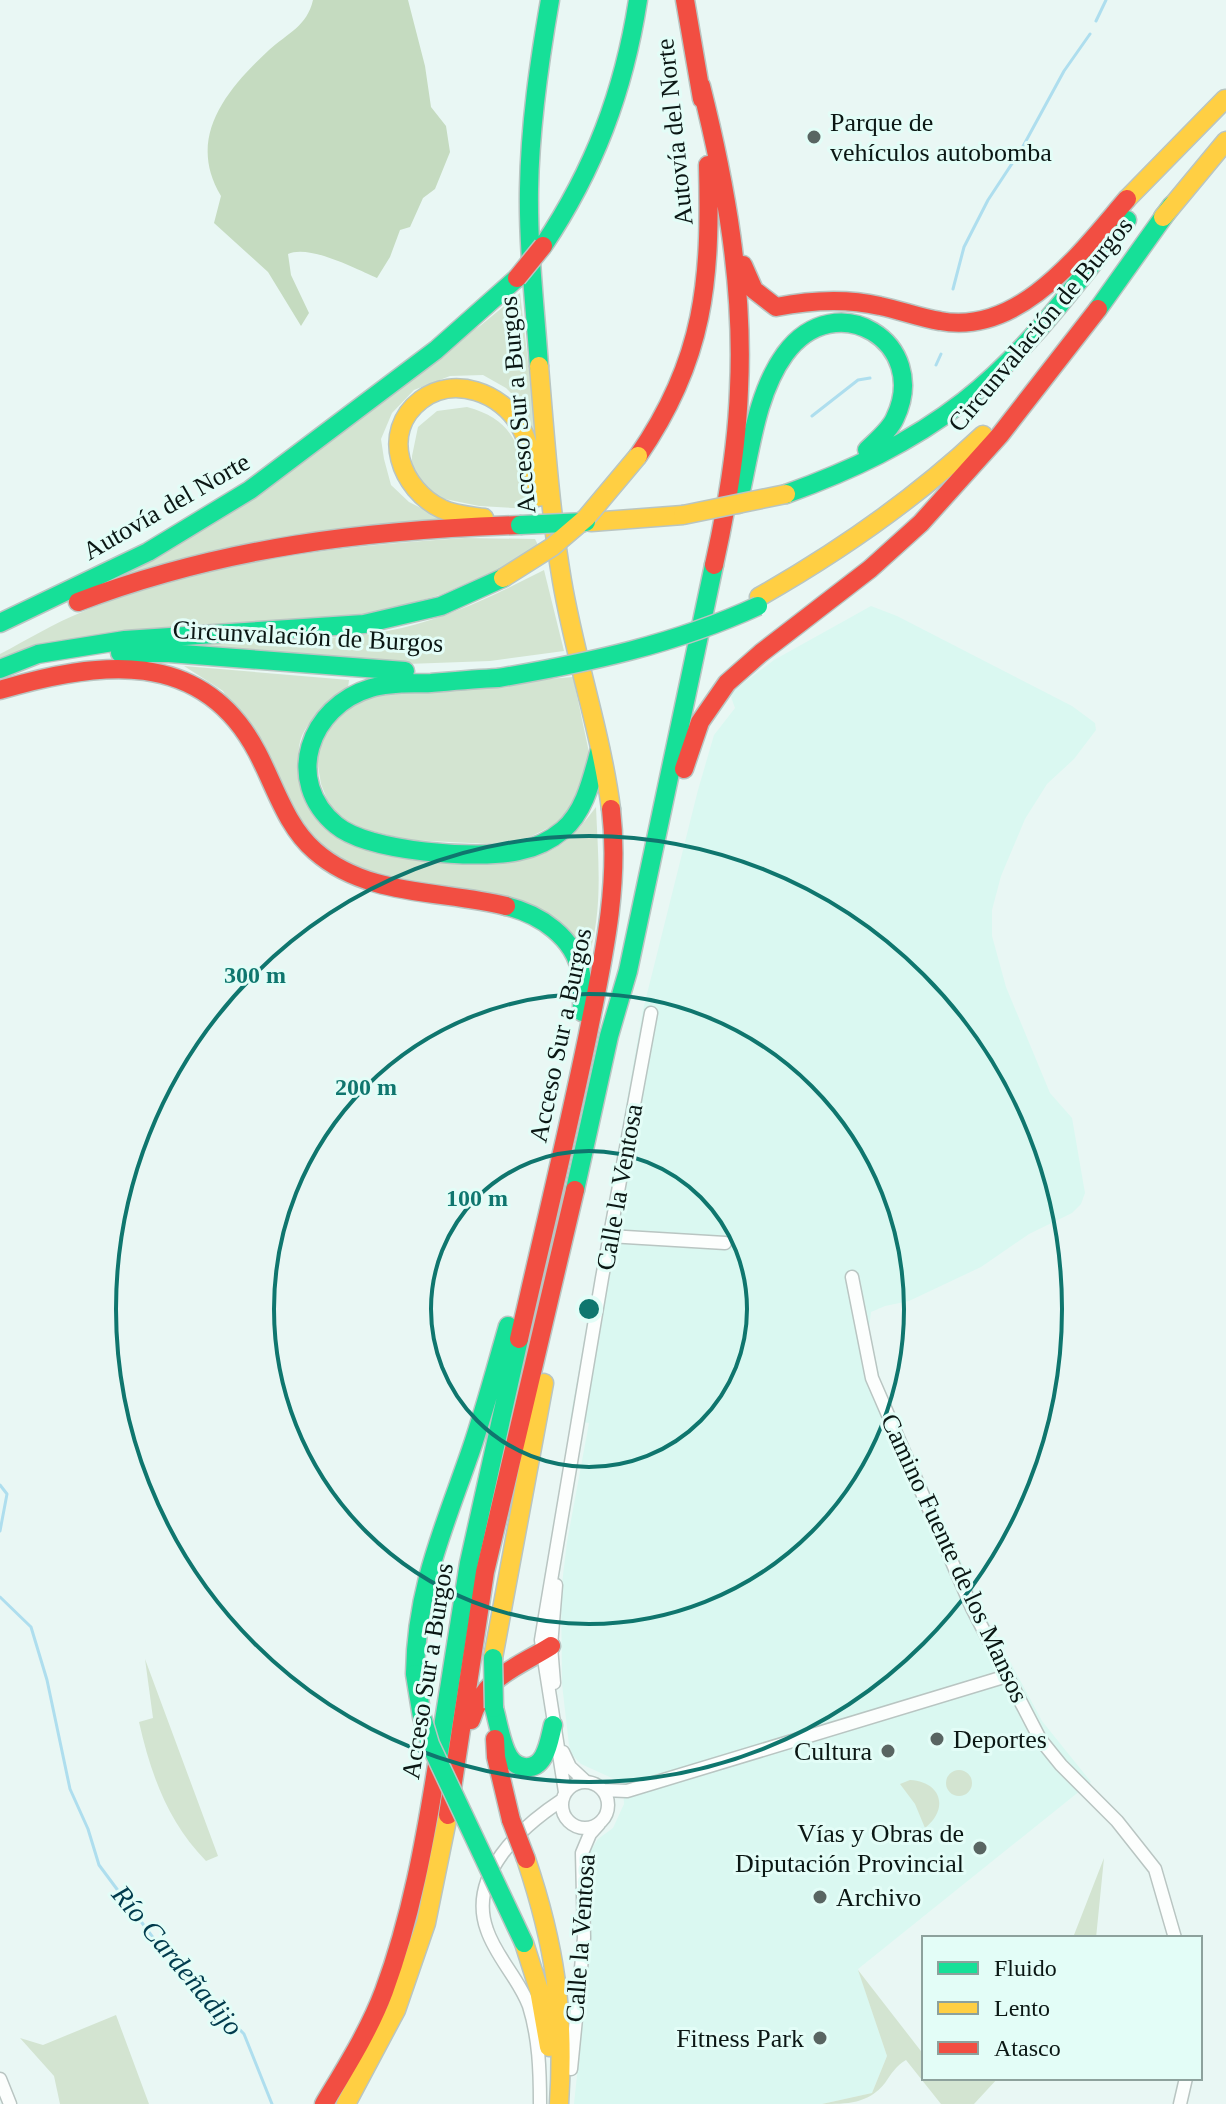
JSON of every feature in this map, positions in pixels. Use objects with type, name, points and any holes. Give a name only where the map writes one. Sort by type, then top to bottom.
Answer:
[{"type":"highway","name":"Acceso Sur a Burgos","points":[[346,2104],[396,2010],[408,1964],[457,1628],[611,922],[614,860],[612,812],[601,744],[563,590],[550,503],[529,200],[532,127],[550,0]]},
{"type":"highway","name":"Autovía del Norte","points":[[0,623],[192,527],[236,499],[322,438],[472,322],[517,278],[543,246],[586,178],[608,129],[626,69],[638,0]]},
{"type":"highway","name":"Autovía del Norte","points":[[0,669],[38,654],[125,640],[364,624],[441,606],[503,578],[552,547],[586,518],[652,438],[673,400],[690,359],[700,323],[711,230],[701,86],[685,0]]},
{"type":"highway","name":"Acceso Sur a Burgos","points":[[324,2104],[408,1964],[426,1923],[439,1867],[485,1572],[558,1269],[609,1036],[628,971],[713,574],[734,449],[740,370],[739,294],[720,159],[701,86]]},
{"type":"highway","points":[[720,159],[732,198],[745,278],[757,296],[768,304],[776,307],[809,302],[867,302],[946,323],[971,324],[1017,308],[1034,294],[1068,263],[1150,173],[1225,98]]},
{"type":"highway","name":"Circunvalación de Burgos","points":[[498,522],[520,525],[683,515],[786,494],[861,464],[915,434],[940,419],[991,376],[1039,327],[1225,98]]},
{"type":"highway","name":"Circunvalación de Burgos","points":[[0,669],[81,655],[169,653],[390,671],[499,673],[632,644],[759,601],[864,535],[927,488],[1002,415],[1226,141]]},
{"type":"highway","points":[[559,2104],[562,2042],[554,1957],[547,1923],[511,1820],[496,1757],[493,1658],[628,971],[642,937],[694,735],[709,706],[737,673],[934,511],[996,441],[1090,324],[1172,205]]},
{"type":"highway","points":[[713,574],[729,540],[768,386],[787,351],[800,335],[814,326],[831,322],[850,322],[886,338],[898,355],[904,375],[904,397],[898,419],[883,438],[863,453],[817,474],[786,494]]},
{"type":"highway","points":[[498,522],[441,509],[425,501],[401,473],[396,457],[403,424],[422,400],[432,394],[454,388],[488,394],[514,416],[523,431],[553,569],[563,590]]},
{"type":"highway","points":[[0,635],[112,588],[206,560],[347,538],[498,522]]},
{"type":"highway","points":[[0,690],[82,670],[116,668],[178,679],[209,694],[222,703],[243,728],[288,819],[303,839],[325,859],[358,878],[375,883],[513,907],[535,915],[557,930],[576,953],[581,968],[584,1057]]},
{"type":"highway","points":[[499,673],[382,685],[348,697],[325,715],[312,737],[308,756],[309,774],[319,806],[350,835],[373,843],[432,851],[516,852],[539,845],[564,830],[585,799],[601,744]]},
{"type":"highway","points":[[548,1210],[527,1260],[468,1459],[435,1545],[418,1604],[415,1674],[430,1744],[524,1943],[545,2016],[549,2042],[549,2104]]},
{"type":"highway","points":[[408,1964],[439,1910],[474,1705],[484,1689],[498,1678],[546,1649]]},
{"type":"highway","points":[[494,1708],[507,1753],[519,1766],[535,1766],[554,1736]]},
{"type":"street","name":"Calle la Ventosa","points":[[540,2104],[534,2027],[528,2002],[486,1929],[484,1886],[500,1856],[563,1796],[546,1649],[547,1592],[651,1013]]},
{"type":"street","points":[[609,1236],[725,1243]]},
{"type":"street","name":"Camino Fuente de los Mansos","points":[[852,1277],[872,1378],[972,1608],[1040,1739],[1061,1765],[1117,1821],[1155,1869],[1174,1936]]},
{"type":"street","points":[[603,1790],[627,1791],[1007,1676]]},
{"type":"street","name":"Calle la Ventosa","points":[[554,1736],[567,1764],[585,1781]]},
{"type":"street","points":[[608,1809],[607,1795],[603,1790],[585,1781],[570,1786],[563,1796],[561,1808],[569,1822],[584,1828],[599,1824],[608,1809],[627,1791]]},
{"type":"street","name":"Calle la Ventosa","points":[[568,2104],[584,1938],[582,1853],[590,1834],[599,1824]]},
{"type":"street","points":[[1180,2104],[1186,2080]]},
{"type":"street","points":[[1,2085],[10,2104]]},
{"type":"shaded area","points":[[313,0],[408,0],[425,66],[431,107],[446,126],[450,152],[435,189],[423,198],[410,227],[400,230],[390,257],[377,278],[320,255],[308,252],[288,254],[291,275],[309,313],[301,326],[268,272],[214,223],[221,196],[211,175],[208,154],[209,135],[226,98],[253,65],[301,23]]},
{"type":"shaded area","points":[[520,293],[537,439],[523,405],[506,388],[483,375],[450,376],[414,390],[392,413],[381,439],[391,485],[409,502],[443,519],[108,581],[481,325]]},
{"type":"shaded area","points":[[467,407],[499,422],[509,433],[521,459],[532,509],[479,506],[435,497],[412,472],[418,427],[437,411]]},
{"type":"shaded area","points":[[465,538],[535,539],[539,547],[440,595],[374,613],[0,658],[0,654],[72,616],[173,580],[270,559],[368,546]]},
{"type":"shaded area","points":[[544,570],[564,651],[490,661],[379,665],[199,647],[199,642],[326,638],[402,628],[457,610]]},
{"type":"shaded area","points":[[871,606],[897,616],[1072,706],[1095,723],[1096,730],[1074,759],[1047,784],[1025,819],[1001,876],[992,910],[992,936],[1006,987],[1050,1093],[1072,1118],[1085,1193],[1081,1204],[1072,1213],[1029,1234],[981,1267],[909,1301],[871,1312],[869,1328],[881,1384],[987,1619],[1042,1721],[1091,1782],[858,1969],[887,2056],[872,2093],[822,2104],[574,2104],[590,1951],[589,1853],[598,1839],[613,1828],[624,1804],[623,1783],[581,1764],[572,1755],[569,1745],[562,1684],[561,1592],[589,1423],[570,1420],[643,1010],[698,790],[714,735],[735,708],[731,697],[733,691],[774,660]]},
{"type":"shaded area","points":[[184,666],[349,680],[348,688],[310,723],[302,737],[299,752],[300,767],[306,782],[338,838],[523,860],[557,847],[580,827],[596,807],[598,904],[587,961],[571,934],[394,883],[321,852],[223,691]]},
{"type":"shaded area","points":[[573,677],[590,757],[581,786],[564,817],[552,826],[522,841],[491,844],[409,840],[351,826],[330,807],[321,784],[316,754],[333,718],[363,697]]},
{"type":"shaded area","points":[[145,1659],[218,1856],[206,1861],[171,1814],[149,1761],[139,1722],[153,1718]]},
{"type":"shaded area","points":[[959,1770],[968,1774],[972,1783],[968,1792],[959,1796],[950,1792],[946,1783],[950,1774]]},
{"type":"shaded area","points":[[910,1780],[929,1786],[938,1798],[937,1813],[925,1828],[915,1804],[900,1784]]},
{"type":"shaded area","points":[[1104,1858],[1096,1936],[1074,1935]]},
{"type":"shaded area","points":[[858,1970],[922,2052],[922,2080],[996,2080],[974,2104],[941,2104],[906,2060],[872,2095],[848,2103],[822,2104],[872,2093],[887,2056]]},
{"type":"shaded area","points":[[116,2015],[149,2104],[60,2104],[54,2076],[20,2038],[43,2045]]},
{"type":"waterway","points":[[1096,21],[1106,0]]},
{"type":"waterway","points":[[953,289],[964,247],[988,200],[1021,150],[1064,71],[1090,34]]},
{"type":"waterway","points":[[936,365],[941,354]]},
{"type":"waterway","points":[[812,416],[858,380],[870,378]]},
{"type":"waterway","name":"Río Cardeñadijo","points":[[0,1485],[7,1494],[0,1531]]},
{"type":"waterway","name":"Río Cardeñadijo","points":[[0,1597],[31,1627],[47,1680],[70,1789],[88,1829],[99,1865],[160,1947],[244,2034],[272,2104]]},
{"type":"traffic: fast","points":[[539,366],[529,189],[536,94],[550,0]]},
{"type":"traffic: fast","points":[[543,246],[577,188],[604,129],[624,66],[638,0]]},
{"type":"traffic: fast","points":[[1098,309],[1172,205]]},
{"type":"traffic: fast","points":[[786,494],[879,455],[964,401],[1031,338],[1127,220]]},
{"type":"traffic: fast","points":[[0,623],[148,552],[250,490],[436,350],[517,278]]},
{"type":"traffic: fast","points":[[738,504],[760,407],[775,370],[785,354],[806,334],[829,324],[852,324],[873,332],[889,346],[900,367],[903,391],[895,418],[867,450]]},
{"type":"traffic: fast","points":[[520,525],[586,522]]},
{"type":"traffic: fast","points":[[575,1190],[609,1036],[628,971],[714,565]]},
{"type":"traffic: fast","points":[[0,669],[38,654],[125,640],[364,624],[441,606],[503,578]]},
{"type":"traffic: fast","points":[[498,678],[631,651],[695,631],[758,606]]},
{"type":"traffic: fast","points":[[120,653],[169,653],[405,671]]},
{"type":"traffic: fast","points":[[498,678],[386,685],[350,697],[332,711],[310,747],[307,767],[310,788],[320,807],[336,825],[372,842],[452,854],[519,851],[548,840],[571,822],[587,792],[600,749]]},
{"type":"traffic: fast","points":[[506,906],[543,921],[571,949],[581,974],[582,1012]]},
{"type":"traffic: fast","points":[[415,1674],[420,1614],[433,1559],[476,1435],[508,1326]]},
{"type":"traffic: fast","points":[[437,1765],[469,1563],[519,1339]]},
{"type":"traffic: fast","points":[[493,1658],[494,1708]]},
{"type":"traffic: fast","points":[[415,1674],[430,1744],[524,1943]]},
{"type":"traffic: fast","points":[[494,1708],[506,1751],[521,1766],[531,1767],[542,1759],[553,1725]]},
{"type":"traffic: slow","points":[[1127,199],[1225,99]]},
{"type":"traffic: slow","points":[[1163,217],[1226,141]]},
{"type":"traffic: slow","points":[[539,366],[551,501],[562,581],[611,809]]},
{"type":"traffic: slow","points":[[484,518],[442,509],[428,500],[406,475],[398,444],[401,428],[408,413],[434,393],[448,389],[476,391],[502,404],[520,426],[527,443],[538,497]]},
{"type":"traffic: slow","points":[[759,597],[876,523],[931,481],[983,435]]},
{"type":"traffic: slow","points":[[503,578],[552,547],[586,518],[638,456]]},
{"type":"traffic: slow","points":[[683,515],[786,494]]},
{"type":"traffic: slow","points":[[591,522],[683,515]]},
{"type":"traffic: slow","points":[[493,1658],[544,1383]]},
{"type":"traffic: slow","points":[[346,2104],[396,2010],[426,1923],[448,1815]]},
{"type":"traffic: slow","points":[[526,1859],[544,1921],[556,1980],[560,2039],[559,2104]]},
{"type":"traffic: slow","points":[[524,1943],[539,1990],[549,2047]]},
{"type":"traffic: jam","points":[[685,0],[702,99]]},
{"type":"traffic: jam","points":[[701,86],[725,198],[739,312],[738,411],[734,455],[714,565]]},
{"type":"traffic: jam","points":[[638,456],[678,386],[699,317],[708,245],[708,165]]},
{"type":"traffic: jam","points":[[743,265],[754,290],[776,307],[815,301],[867,303],[940,321],[969,322],[996,316],[1046,286],[1090,243],[1127,199]]},
{"type":"traffic: jam","points":[[517,278],[543,246]]},
{"type":"traffic: jam","points":[[684,769],[700,722],[727,683],[870,569],[921,523],[1000,435],[1098,309]]},
{"type":"traffic: jam","points":[[78,602],[187,567],[296,545],[406,531],[520,525]]},
{"type":"traffic: jam","points":[[0,690],[73,673],[109,669],[144,671],[177,679],[207,694],[234,718],[257,752],[296,830],[315,851],[336,866],[358,877],[406,890],[506,906]]},
{"type":"traffic: jam","points":[[519,1339],[572,1110],[604,950],[612,894],[611,809]]},
{"type":"traffic: jam","points":[[448,1815],[485,1572],[575,1190]]},
{"type":"traffic: jam","points":[[471,1720],[484,1693],[493,1683],[551,1646]]},
{"type":"traffic: jam","points":[[495,1739],[496,1757],[511,1820]]},
{"type":"traffic: jam","points":[[324,2104],[357,2049],[394,1963],[416,1879],[437,1765]]},
{"type":"traffic: jam","points":[[511,1820],[526,1859]]},
{"type":"place","name":"Parque de vehículos autobomba","points":[[814,137]]},
{"type":"place","name":"Deportes","points":[[937,1739]]},
{"type":"place","name":"Cultura","points":[[888,1751]]},
{"type":"place","name":"Vías y Obras de Diputación Provincial","points":[[980,1848]]},
{"type":"place","name":"Archivo","points":[[820,1897]]},
{"type":"place","name":"Fitness Park","points":[[820,2038]]}]
